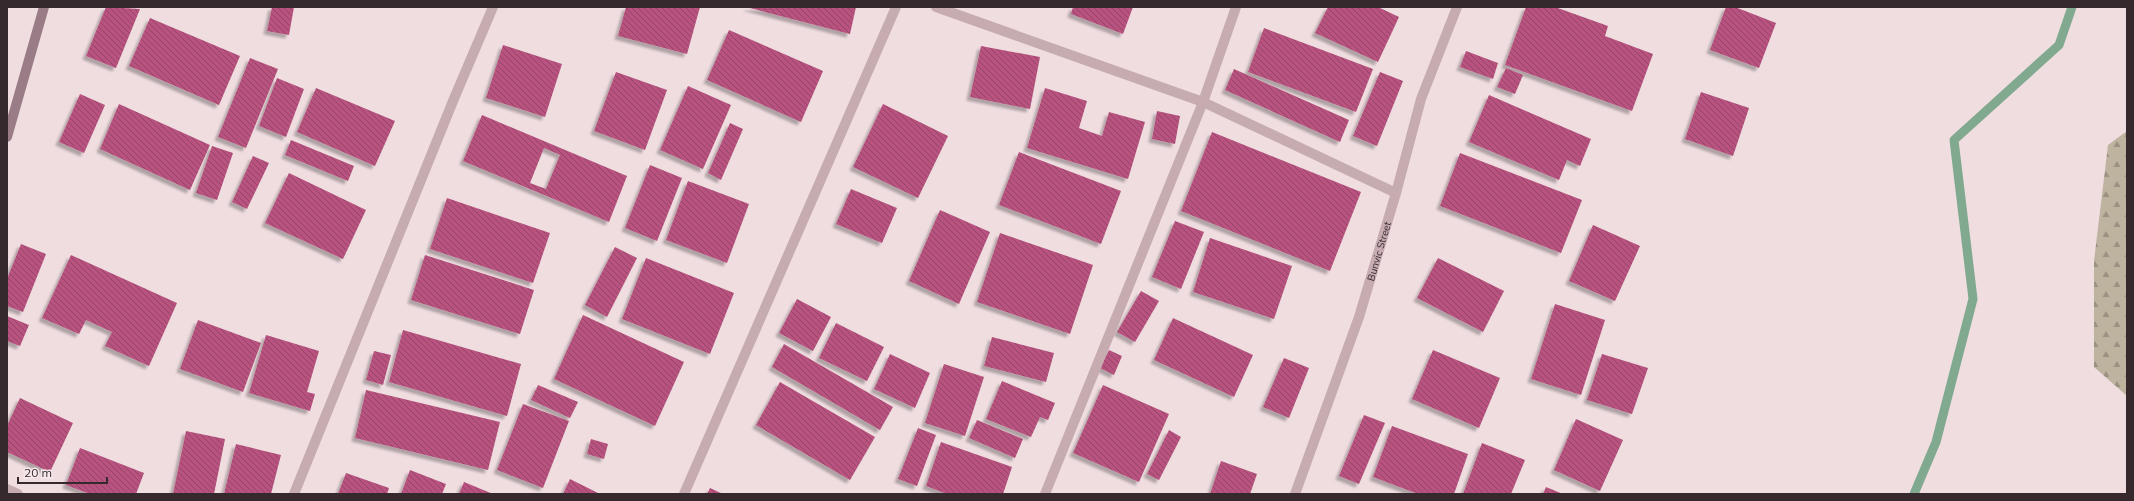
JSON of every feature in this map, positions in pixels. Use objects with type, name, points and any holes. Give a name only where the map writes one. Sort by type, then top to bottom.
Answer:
[{"type":"main road","points":[[7,137],[44,7]]},
{"type":"street","points":[[294,494],[453,101],[494,7]]},
{"type":"street","points":[[684,494],[896,7]]},
{"type":"street","points":[[936,7],[1203,102],[1396,193]]},
{"type":"street","points":[[1044,494],[1203,102],[1236,7]]},
{"type":"street","name":"Bunvic Street","points":[[1295,494],[1359,317],[1396,193],[1421,99],[1457,7]]},
{"type":"street","points":[[7,489],[18,494]]},
{"type":"green space","points":[[2127,131],[2127,396],[2094,367],[2094,261],[2108,145]]},
{"type":"building","points":[[106,7],[140,9],[116,68],[86,56]]},
{"type":"building","points":[[272,7],[294,7],[289,35],[267,31]]},
{"type":"building","points":[[626,7],[700,7],[687,54],[618,36]]},
{"type":"building","points":[[746,7],[856,7],[850,34]]},
{"type":"building","points":[[1073,7],[1133,7],[1123,34],[1071,14]]},
{"type":"building","points":[[1328,7],[1378,7],[1399,17],[1378,62],[1315,33]]},
{"type":"building","points":[[1526,7],[1555,7],[1608,26],[1605,36],[1653,54],[1632,111],[1505,65]]},
{"type":"building","points":[[1726,7],[1735,7],[1776,23],[1759,68],[1710,50]]},
{"type":"building","points":[[150,18],[240,56],[219,105],[129,66]]},
{"type":"building","points":[[1264,28],[1373,69],[1356,112],[1248,72]]},
{"type":"building","points":[[729,30],[823,71],[801,122],[707,80]]},
{"type":"building","points":[[503,45],[562,64],[545,117],[486,98]]},
{"type":"building","points":[[981,46],[1040,57],[1030,109],[970,97]]},
{"type":"building","points":[[1466,51],[1498,63],[1493,79],[1460,67]]},
{"type":"building","points":[[250,58],[278,69],[246,148],[218,137]]},
{"type":"building","points":[[1506,68],[1523,75],[1515,94],[1497,87]]},
{"type":"building","points":[[1234,69],[1349,120],[1340,142],[1225,90]]},
{"type":"building","points":[[616,72],[667,90],[645,150],[594,131]]},
{"type":"building","points":[[1380,72],[1403,81],[1377,146],[1353,136]]},
{"type":"building","points":[[277,78],[304,89],[286,137],[259,126]]},
{"type":"building","points":[[688,86],[731,105],[703,169],[660,150]]},
{"type":"building","points":[[316,88],[395,121],[375,166],[297,132]]},
{"type":"building","points":[[1045,88],[1087,101],[1079,128],[1102,136],[1109,112],[1145,122],[1128,179],[1027,148]]},
{"type":"building","points":[[1701,92],[1749,108],[1733,156],[1685,139]]},
{"type":"building","points":[[80,94],[105,105],[84,153],[59,142]]},
{"type":"building","points":[[1489,95],[1591,139],[1580,166],[1567,160],[1559,180],[1469,142]]},
{"type":"building","points":[[119,104],[210,145],[190,190],[100,149]]},
{"type":"building","points":[[883,104],[948,136],[918,198],[853,167]]},
{"type":"building","points":[[1157,111],[1180,116],[1175,144],[1152,139]]},
{"type":"building","points":[[482,115],[627,176],[609,222],[463,161]],"holes":[[[544,148],[560,155],[546,189],[530,183]]]},
{"type":"building","points":[[730,123],[743,129],[721,180],[708,173]]},
{"type":"building","points":[[1212,132],[1361,192],[1330,271],[1181,211]]},
{"type":"building","points":[[291,140],[354,166],[348,181],[285,155]]},
{"type":"building","points":[[212,146],[233,153],[217,200],[196,193]]},
{"type":"building","points":[[1019,152],[1121,191],[1101,244],[999,205]]},
{"type":"building","points":[[1460,153],[1582,200],[1561,253],[1440,206]]},
{"type":"building","points":[[253,156],[269,163],[247,209],[232,202]]},
{"type":"building","points":[[650,165],[682,178],[657,241],[625,228]]},
{"type":"building","points":[[289,173],[366,210],[343,259],[265,223]]},
{"type":"building","points":[[688,181],[749,204],[727,263],[666,240]]},
{"type":"building","points":[[851,189],[897,208],[882,243],[836,224]]},
{"type":"building","points":[[447,198],[550,233],[533,283],[430,249]]},
{"type":"building","points":[[940,210],[990,232],[959,304],[909,281]]},
{"type":"building","points":[[1175,221],[1204,232],[1181,289],[1152,277]]},
{"type":"building","points":[[1593,225],[1640,246],[1615,301],[1569,281]]},
{"type":"building","points":[[1000,233],[1093,265],[1070,334],[977,302]]},
{"type":"building","points":[[1210,238],[1292,266],[1274,319],[1193,292]]},
{"type":"building","points":[[21,244],[46,254],[23,312],[7,306],[7,279]]},
{"type":"building","points":[[615,247],[637,258],[607,317],[585,305]]},
{"type":"building","points":[[71,255],[177,303],[149,366],[105,346],[112,332],[86,320],[79,334],[42,318]]},
{"type":"building","points":[[425,255],[534,290],[520,334],[411,300]]},
{"type":"building","points":[[646,258],[734,293],[710,354],[622,319]]},
{"type":"building","points":[[1438,258],[1504,291],[1483,332],[1417,298]]},
{"type":"building","points":[[1141,291],[1159,301],[1135,342],[1117,332]]},
{"type":"building","points":[[797,299],[831,317],[813,351],[779,333]]},
{"type":"building","points":[[1555,304],[1605,320],[1581,395],[1531,379]]},
{"type":"building","points":[[583,315],[684,362],[655,426],[554,379]]},
{"type":"building","points":[[7,316],[29,325],[20,346],[7,341]]},
{"type":"building","points":[[1173,318],[1253,355],[1234,397],[1154,360]]},
{"type":"building","points":[[198,320],[261,343],[243,392],[180,369]]},
{"type":"building","points":[[836,323],[884,347],[867,381],[819,358]]},
{"type":"building","points":[[403,330],[521,364],[507,416],[389,382]]},
{"type":"building","points":[[266,335],[319,351],[307,392],[315,394],[310,411],[249,393]]},
{"type":"building","points":[[992,337],[1054,353],[1046,382],[984,366]]},
{"type":"building","points":[[784,344],[893,407],[880,430],[772,367]]},
{"type":"building","points":[[1109,350],[1122,356],[1114,375],[1100,368]]},
{"type":"building","points":[[1433,350],[1500,378],[1479,428],[1412,399]]},
{"type":"building","points":[[374,351],[391,355],[383,385],[366,380]]},
{"type":"building","points":[[890,354],[930,373],[915,408],[874,389]]},
{"type":"building","points":[[1602,354],[1648,368],[1632,414],[1587,400]]},
{"type":"building","points":[[1284,358],[1309,368],[1289,418],[1263,407]]},
{"type":"building","points":[[944,364],[984,377],[965,436],[925,423]]},
{"type":"building","points":[[1002,381],[1055,403],[1048,420],[1040,417],[1031,437],[986,419]]},
{"type":"building","points":[[780,382],[875,437],[850,480],[756,425]]},
{"type":"building","points":[[538,385],[578,402],[570,418],[531,400]]},
{"type":"building","points":[[1103,385],[1169,414],[1139,482],[1073,453]]},
{"type":"building","points":[[366,390],[500,422],[488,470],[355,438]]},
{"type":"building","points":[[20,398],[73,423],[50,472],[7,452],[7,426]]},
{"type":"building","points":[[523,404],[569,421],[543,488],[497,470]]},
{"type":"building","points":[[1364,415],[1385,423],[1359,484],[1339,476]]},
{"type":"building","points":[[1576,419],[1623,440],[1600,491],[1554,470]]},
{"type":"building","points":[[977,420],[1023,439],[1015,458],[969,438]]},
{"type":"building","points":[[1392,426],[1468,454],[1454,494],[1418,494],[1373,477]]},
{"type":"building","points":[[918,428],[936,435],[917,486],[898,479]]},
{"type":"building","points":[[1169,430],[1181,437],[1159,480],[1147,474]]},
{"type":"building","points":[[186,431],[225,439],[214,494],[173,494]]},
{"type":"building","points":[[591,439],[608,444],[604,459],[587,454]]},
{"type":"building","points":[[941,442],[1012,467],[1003,494],[947,494],[926,486]]},
{"type":"building","points":[[1482,443],[1525,460],[1511,494],[1463,494]]},
{"type":"building","points":[[236,444],[281,455],[271,494],[224,494]]},
{"type":"building","points":[[80,448],[144,473],[136,494],[90,494],[66,485]]},
{"type":"building","points":[[1221,461],[1257,474],[1250,494],[1210,494]]},
{"type":"building","points":[[410,470],[446,484],[442,494],[401,494]]},
{"type":"building","points":[[346,473],[389,488],[387,494],[338,494]]},
{"type":"building","points":[[570,479],[600,494],[563,494]]},
{"type":"building","points":[[464,482],[493,494],[459,494]]},
{"type":"building","points":[[1546,487],[1563,494],[1543,494]]},
{"type":"building","points":[[710,488],[723,494],[707,494]]},
{"type":"waterway","points":[[1914,494],[1936,442],[1973,299],[1954,140],[2059,45],[2072,7]]}]
